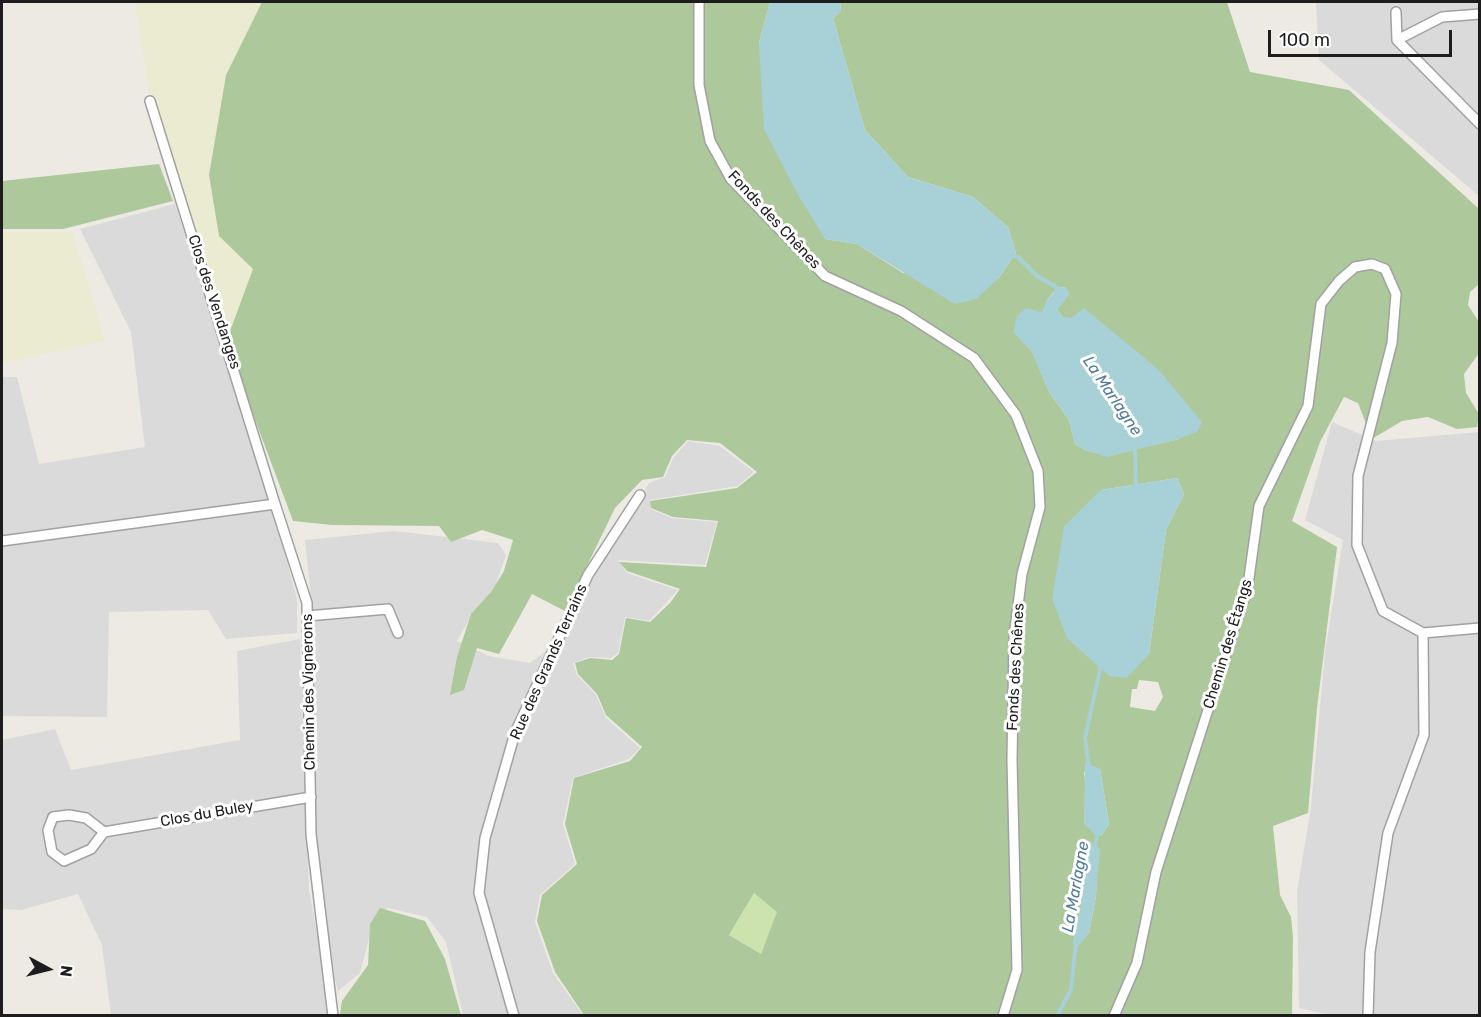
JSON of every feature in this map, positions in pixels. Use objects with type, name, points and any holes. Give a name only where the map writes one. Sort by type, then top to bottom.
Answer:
[{"type":"street","name":"Fonds des Chênes","points":[[699,2],[699,85],[710,141],[732,179],[825,276],[901,311],[974,358],[1016,415],[1038,471],[1040,507],[1022,574],[1014,637],[1012,760],[1017,970],[1003,1016]]},
{"type":"street","points":[[1396,12],[1397,40],[1479,124]]},
{"type":"street","points":[[1397,40],[1442,17],[1479,14]]},
{"type":"street","name":"Clos des Vendanges","points":[[150,101],[276,504]]},
{"type":"street","name":"Chemin des Étangs","points":[[1114,1016],[1137,963],[1156,872],[1248,585],[1259,506],[1308,406],[1321,304],[1339,281],[1354,267],[1372,264],[1385,269],[1396,294],[1392,343],[1358,476],[1357,546],[1383,611],[1423,633]]},
{"type":"street","name":"Rue des Grands Terrains","points":[[514,1016],[479,893],[484,838],[520,723],[588,575],[640,495]]},
{"type":"street","points":[[2,541],[276,504]]},
{"type":"street","name":"Chemin des Vignerons","points":[[276,504],[307,603],[311,834],[333,1016]]},
{"type":"street","points":[[307,616],[388,609],[398,633]]},
{"type":"street","points":[[1368,1016],[1370,952],[1388,833],[1424,735],[1423,633],[1479,628]]},
{"type":"street","name":"Clos du Buley","points":[[104,832],[310,797]]},
{"type":"street","points":[[69,815],[86,818],[104,832],[91,849],[64,861],[52,852],[48,830],[53,817],[69,815]]},
{"type":"shaded area","points":[[1316,2],[1479,2],[1479,196],[1319,60]]},
{"type":"shaded area","points":[[175,204],[259,457],[297,599],[297,633],[226,639],[208,610],[109,612],[107,717],[2,716],[2,377],[17,377],[39,464],[145,447],[131,332],[80,229]]},
{"type":"shaded area","points":[[1332,422],[1376,441],[1479,432],[1479,1015],[1334,1016],[1299,1008],[1297,891],[1311,807],[1325,652],[1343,540],[1305,520]]},
{"type":"shaded area","points":[[688,441],[720,446],[754,472],[738,486],[650,500],[651,509],[672,518],[717,522],[705,565],[618,560],[627,573],[678,590],[649,621],[625,617],[618,653],[611,658],[589,657],[573,663],[577,675],[596,695],[606,718],[640,748],[629,759],[573,778],[563,824],[575,864],[540,895],[535,922],[553,973],[583,1015],[463,1015],[446,942],[427,917],[388,908],[375,916],[360,973],[338,991],[321,927],[314,800],[315,636],[305,540],[394,531],[498,543],[506,555],[495,587],[470,618],[457,641],[489,656],[530,663],[555,644],[649,483],[665,477],[673,458]]},
{"type":"shaded area","points":[[300,639],[309,890],[332,1009],[338,1015],[111,1015],[102,945],[78,894],[21,910],[2,909],[2,740],[55,729],[71,770],[240,740],[237,651]]},
{"type":"green space","points":[[135,2],[262,2],[226,75],[209,175],[219,236],[253,269],[226,342],[150,101]]},
{"type":"green space","points":[[262,2],[770,2],[759,43],[825,239],[857,244],[903,273],[998,279],[1016,253],[1008,227],[973,197],[908,177],[865,130],[833,18],[841,11],[840,2],[1227,2],[1250,72],[1349,90],[1479,209],[1479,284],[1470,292],[1468,305],[1479,322],[1479,353],[1464,374],[1466,393],[1479,414],[1477,427],[1457,429],[1428,417],[1402,421],[1372,439],[1358,403],[1344,397],[1320,442],[1292,521],[1337,547],[1317,708],[1308,813],[1273,826],[1280,895],[1291,917],[1292,1015],[584,1015],[555,972],[537,921],[542,895],[577,864],[565,824],[574,778],[630,761],[642,747],[606,715],[597,694],[578,674],[575,663],[590,658],[612,660],[619,654],[626,618],[650,622],[670,603],[680,589],[627,571],[619,562],[706,567],[718,521],[673,517],[651,508],[650,501],[737,488],[757,472],[720,443],[687,440],[672,456],[663,477],[642,480],[615,508],[565,611],[532,594],[499,654],[477,648],[464,690],[450,695],[457,657],[471,614],[491,592],[504,571],[513,540],[482,530],[451,542],[439,526],[332,525],[293,521],[226,342],[253,269],[219,236],[209,175],[226,75]],"holes":[[[1066,287],[1063,300],[1057,310],[1064,318],[1071,319],[1179,439],[1107,456],[1085,450],[1075,444],[1069,420],[1049,392],[1032,351],[1047,300],[1057,288]],[[1177,478],[1184,494],[1166,530],[1149,654],[1101,490]],[[1139,680],[1158,682],[1163,697],[1155,711],[1130,707],[1132,689],[1137,689]],[[1100,769],[1109,824],[1101,836],[1084,823],[1086,789],[1084,772]],[[1085,861],[1097,873],[1096,896],[1089,933],[1073,944],[1082,902],[1080,877]],[[754,893],[777,912],[761,954],[729,935]]]},
{"type":"green space","points":[[159,164],[173,201],[63,229],[2,229],[2,181]]},
{"type":"green space","points":[[2,232],[73,232],[105,341],[2,363]]},
{"type":"green space","points":[[754,893],[778,912],[761,954],[729,935]]},
{"type":"green space","points":[[380,908],[425,921],[445,959],[461,1015],[340,1014],[342,1001],[368,965],[370,924]]},
{"type":"water","points":[[770,2],[840,2],[841,11],[833,18],[865,130],[908,177],[973,197],[1008,227],[1016,253],[998,279],[976,299],[955,304],[857,244],[825,239],[798,195],[764,129],[759,43]]},
{"type":"water","points":[[1066,287],[1070,294],[1057,310],[1064,317],[1071,318],[1084,308],[1158,369],[1202,422],[1198,431],[1179,439],[1107,457],[1075,444],[1069,420],[1049,392],[1032,352],[1013,332],[1017,316],[1026,308],[1042,312],[1047,300],[1058,288]]},
{"type":"water","points":[[1177,478],[1184,494],[1166,530],[1149,654],[1127,678],[1109,676],[1067,638],[1052,599],[1064,527],[1101,490]]},
{"type":"water","points":[[1085,762],[1100,769],[1109,824],[1101,836],[1094,834],[1084,823]]},
{"type":"water","points":[[1089,841],[1100,848],[1096,896],[1089,933],[1078,947],[1073,943],[1082,902],[1080,877]]},
{"type":"waterway","name":"La Marlagne","points":[[1009,255],[1018,257],[1037,276],[1058,288],[1056,292]]},
{"type":"waterway","name":"La Marlagne","points":[[1132,447],[1135,451],[1136,487]]},
{"type":"waterway","name":"La Marlagne","points":[[1089,766],[1085,738],[1101,665]]},
{"type":"waterway","name":"La Marlagne","points":[[1095,846],[1098,830]]},
{"type":"waterway","name":"La Marlagne","points":[[1057,1016],[1071,990],[1076,942]]}]
